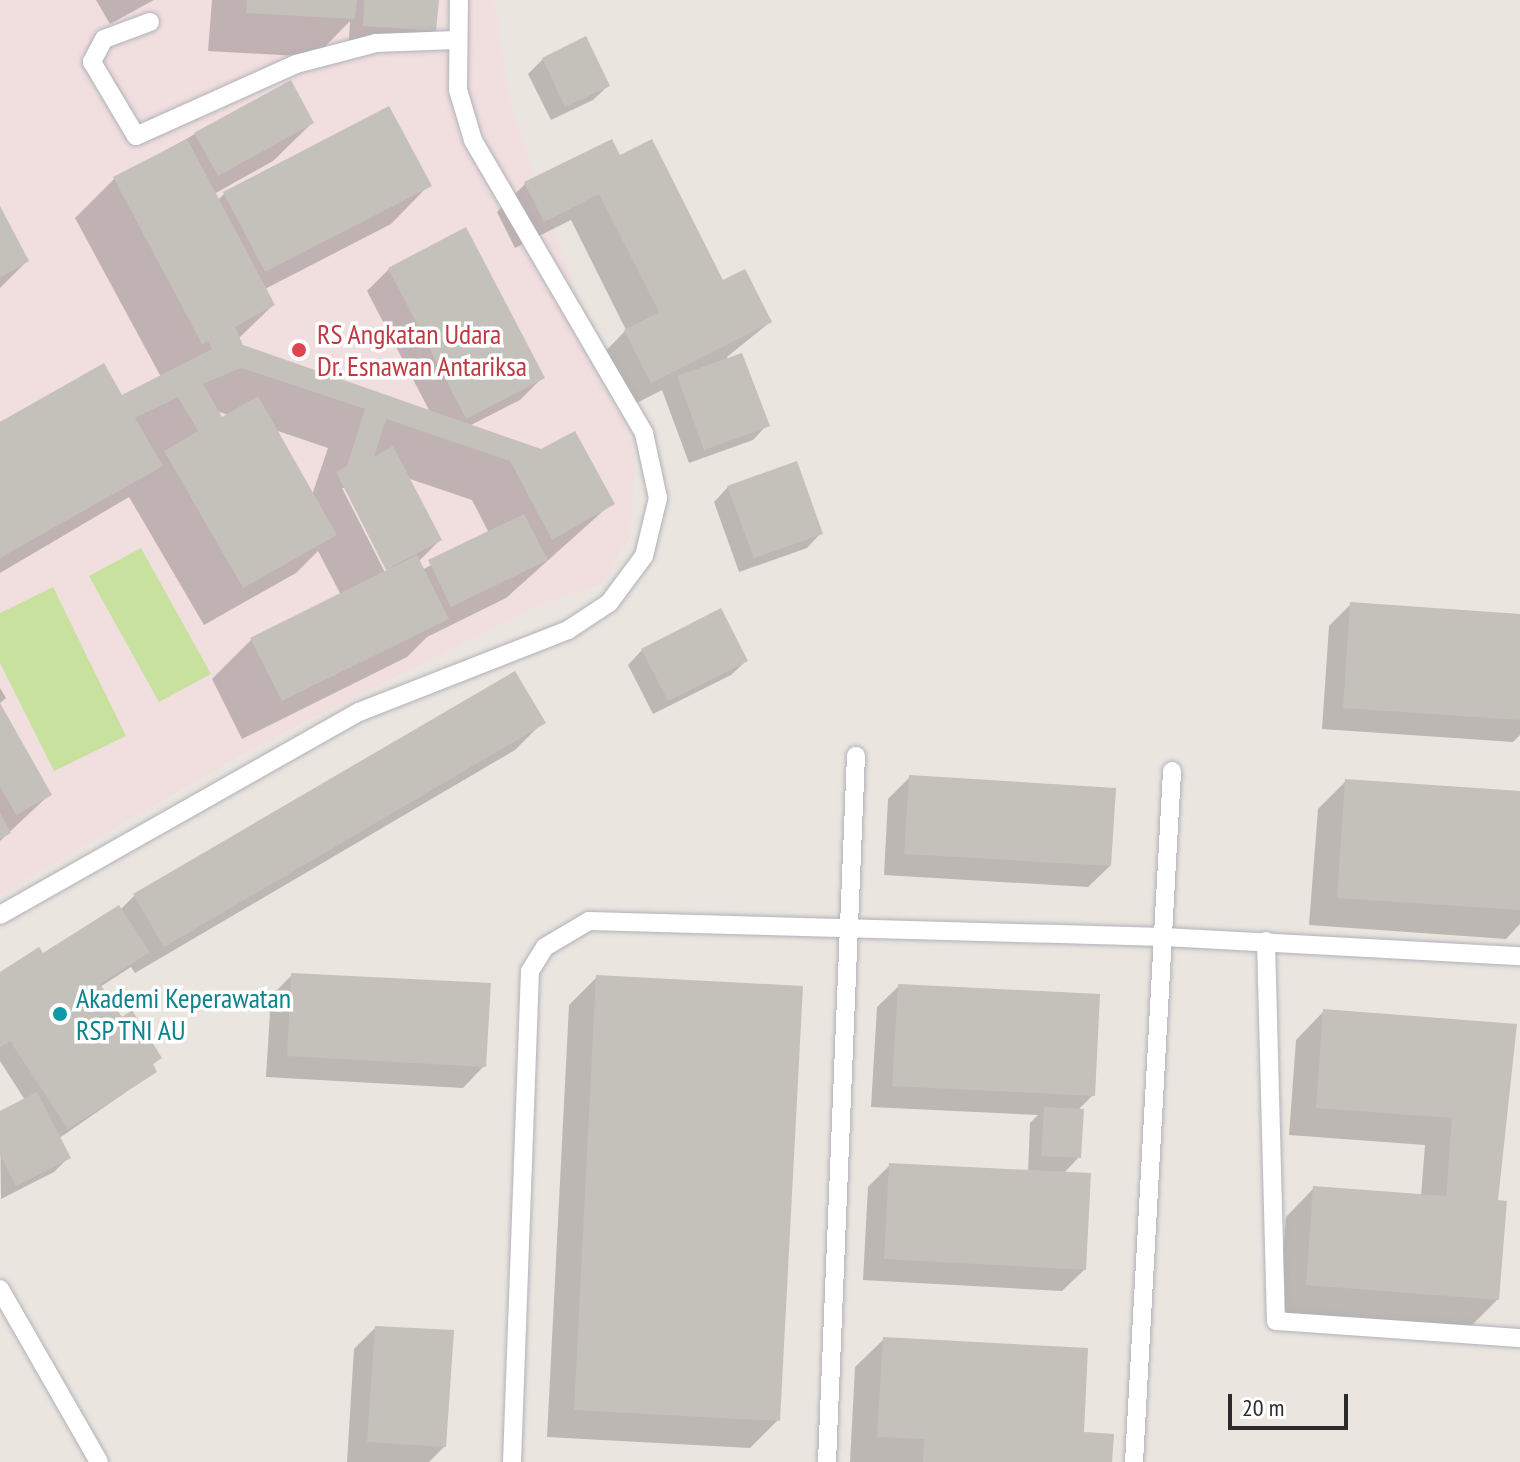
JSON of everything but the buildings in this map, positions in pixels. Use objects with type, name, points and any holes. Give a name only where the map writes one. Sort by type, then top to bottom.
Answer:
[{"type":"lane","points":[[0,915],[359,712],[568,630],[609,603],[644,556],[658,498],[644,433],[473,140],[458,90],[456,40],[459,0]]},
{"type":"lane","points":[[150,22],[104,39],[92,62],[136,136],[296,64],[376,43],[456,40]]},
{"type":"lane","points":[[827,1462],[856,756]]},
{"type":"lane","points":[[1134,1462],[1172,771]]},
{"type":"lane","points":[[512,1462],[530,971],[545,947],[589,921],[1164,937],[1520,956]]},
{"type":"lane","points":[[1266,941],[1276,1321],[1520,1338]]},
{"type":"lane","points":[[0,1289],[99,1462]]},
{"type":"shaded area","name":"RS Angkatan Udara Dr. Esnawan Antariksa","points":[[0,0],[494,0],[511,108],[635,456],[630,536],[603,583],[524,612],[253,748],[0,895]]},
{"type":"green space","points":[[141,548],[211,674],[159,702],[89,576]]},
{"type":"green space","points":[[53,587],[126,736],[54,771],[0,663],[0,613]]},
{"type":"place","name":"RS Angkatan Udara Dr. Esnawan Antariksa","points":[[299,350]]},
{"type":"place","name":"Akademi Keperawatan RSP TNI AU","points":[[60,1014]]}]
